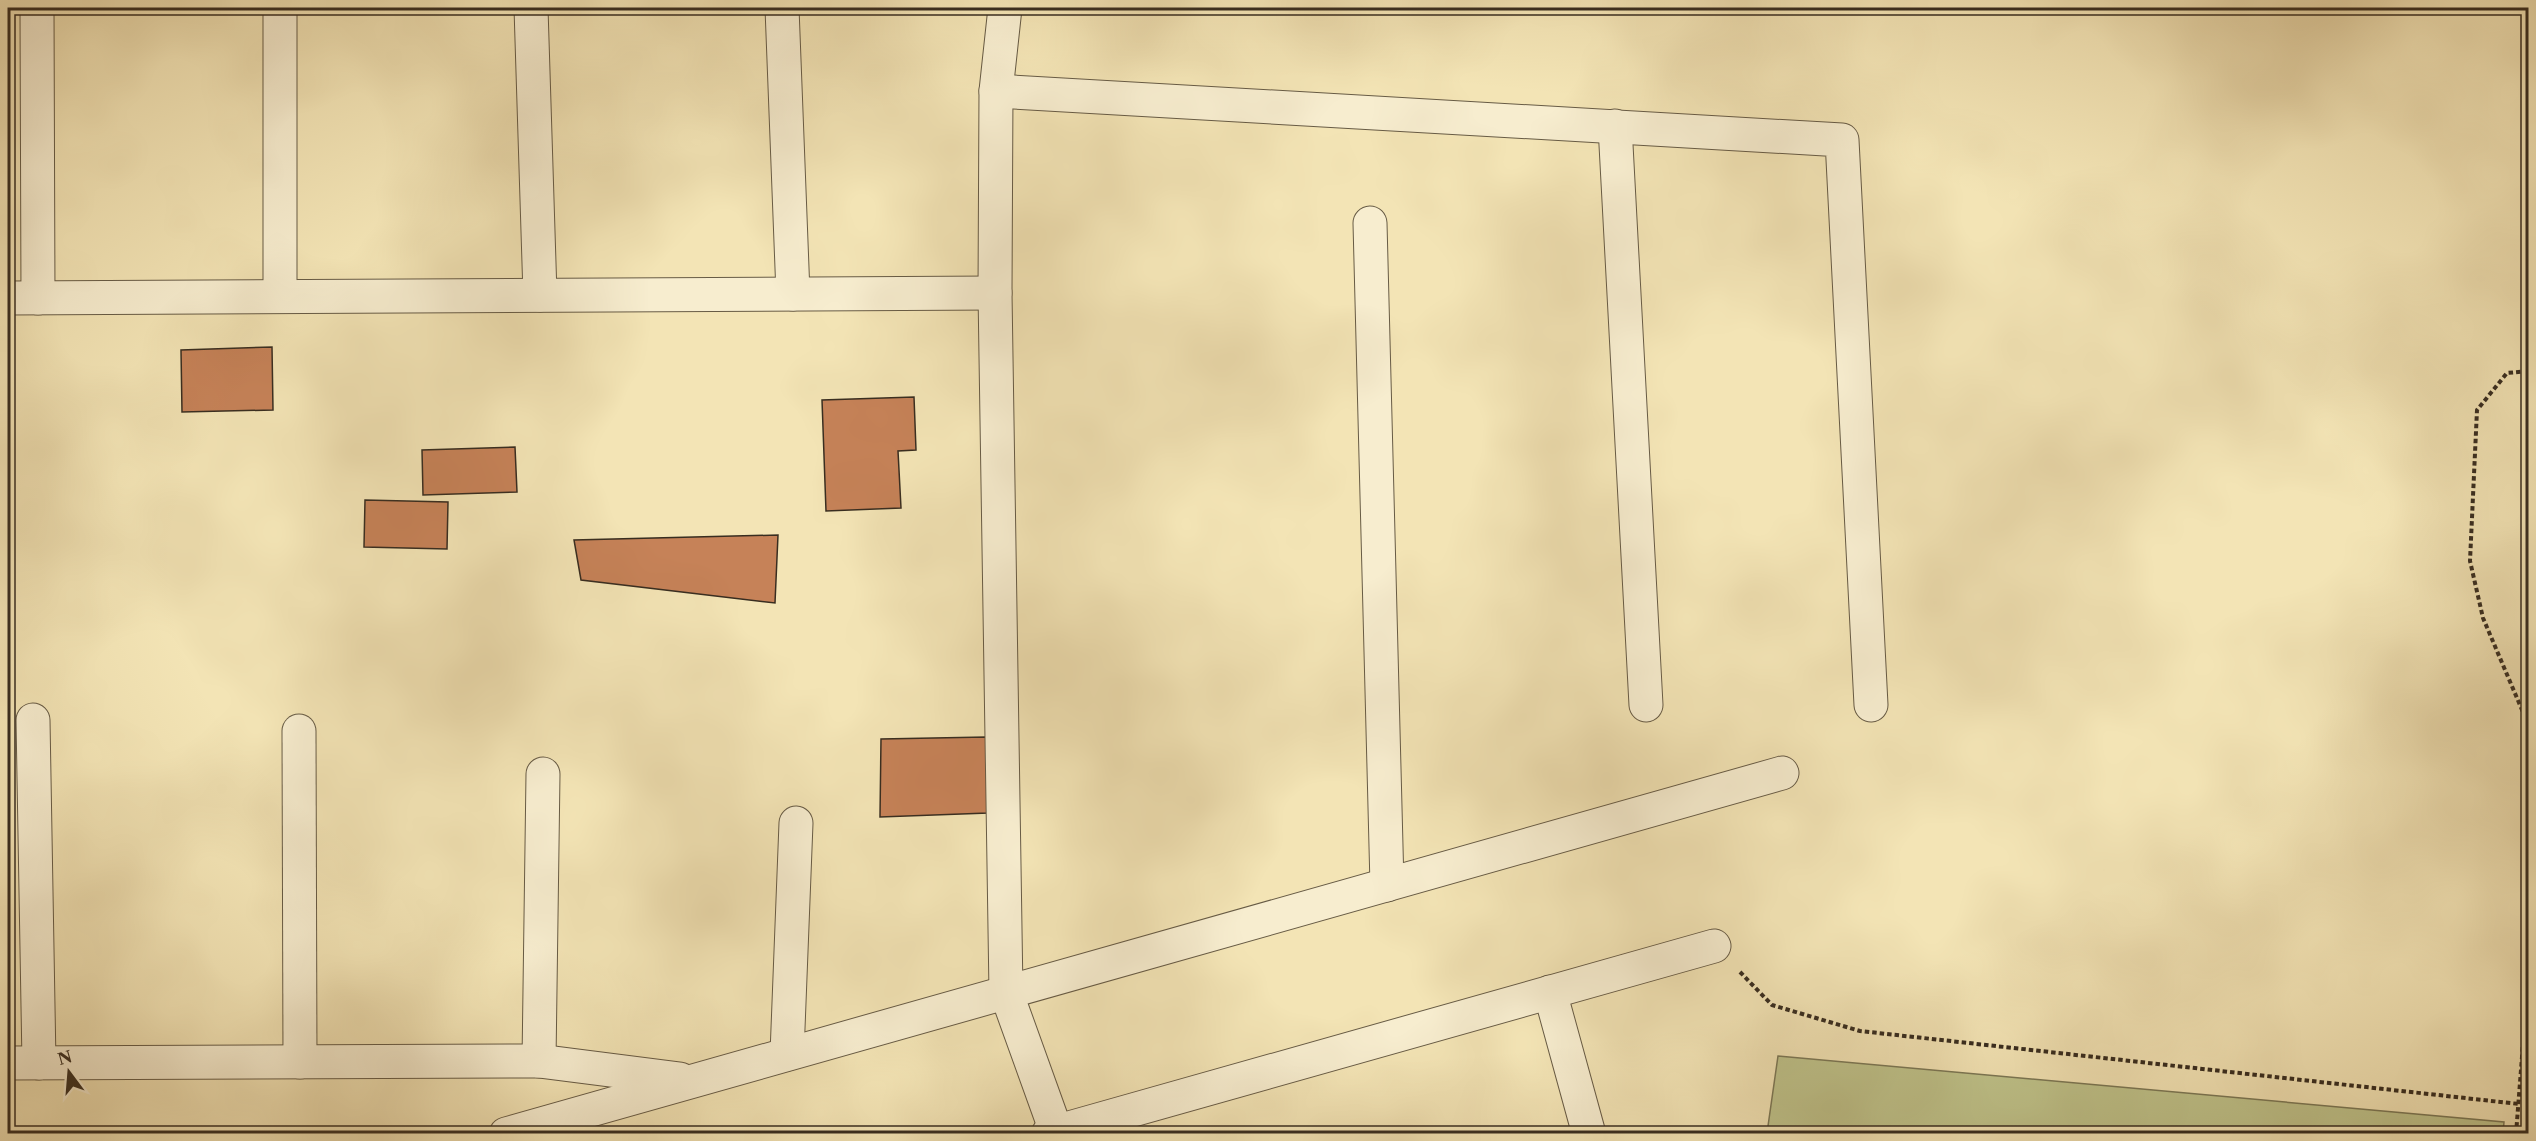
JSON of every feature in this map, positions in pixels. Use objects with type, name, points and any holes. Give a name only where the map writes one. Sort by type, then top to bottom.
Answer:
[{"type":"street","points":[[37,8],[23,298],[995,293]]},
{"type":"street","points":[[280,8],[280,296]]},
{"type":"street","points":[[531,8],[540,295]]},
{"type":"street","points":[[782,8],[793,294]]},
{"type":"street","points":[[1005,8],[996,91],[995,293],[1006,992],[1052,1132],[1714,946]]},
{"type":"street","points":[[996,91],[1842,140],[1871,705]]},
{"type":"street","points":[[1615,126],[1646,705]]},
{"type":"street","points":[[1370,223],[1387,885]]},
{"type":"street","points":[[33,720],[23,1063],[539,1061],[694,1081]]},
{"type":"street","points":[[299,731],[300,1062]]},
{"type":"street","points":[[506,1134],[1782,773]]},
{"type":"street","points":[[539,1061],[543,774]]},
{"type":"street","points":[[787,1054],[796,823]]},
{"type":"street","points":[[1550,992],[1588,1134]]},
{"type":"path","points":[[2529,371],[2507,373],[2477,410],[2470,561],[2483,618],[2529,724]]},
{"type":"path","points":[[1714,946],[1772,1005],[1860,1031],[2519,1104]]},
{"type":"path","points":[[2516,1134],[2529,980]]},
{"type":"green space","points":[[1778,1056],[2504,1122],[2503,1134],[1767,1133]]},
{"type":"building","points":[[272,347],[273,410],[182,412],[181,350]]},
{"type":"building","points":[[914,397],[916,450],[898,451],[901,508],[826,511],[822,400]]},
{"type":"building","points":[[515,447],[517,492],[423,495],[422,450]]},
{"type":"building","points":[[365,500],[448,502],[447,549],[364,547]]},
{"type":"building","points":[[778,535],[775,603],[581,580],[574,540]]},
{"type":"building","points":[[986,737],[988,813],[880,817],[881,739]]}]
